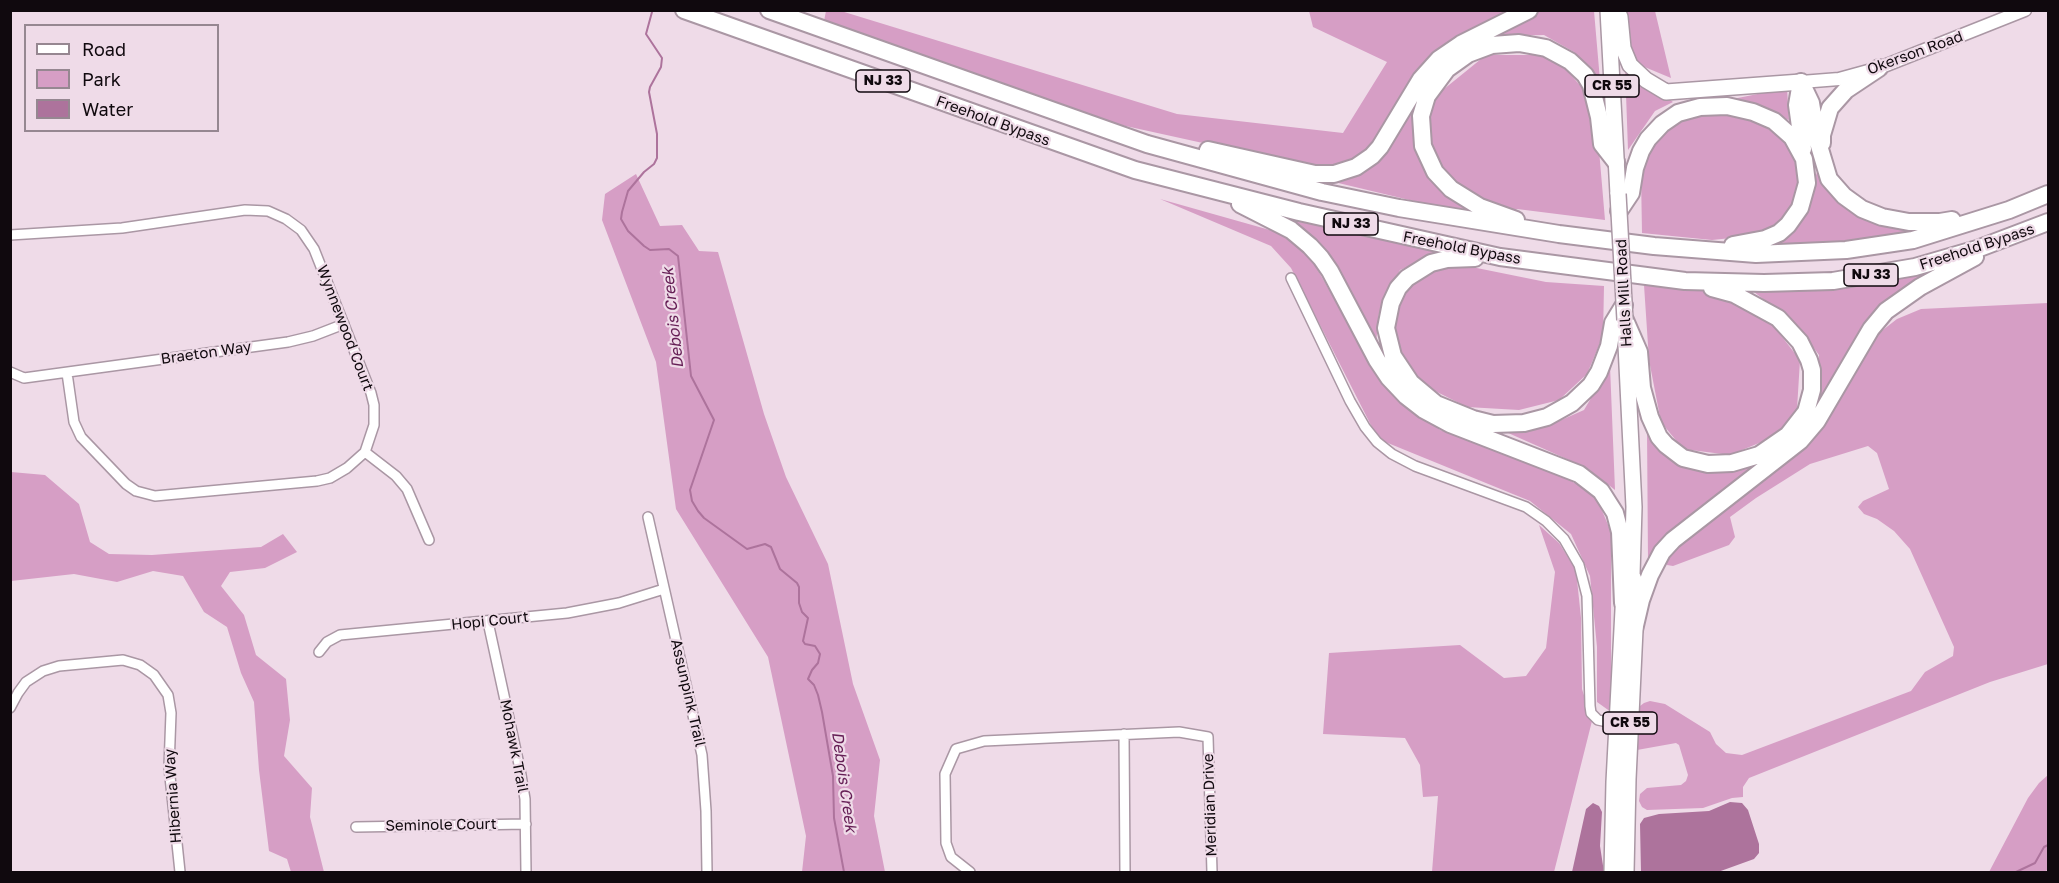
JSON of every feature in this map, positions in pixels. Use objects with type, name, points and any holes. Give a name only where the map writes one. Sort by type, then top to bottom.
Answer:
[{"type":"highway","name":"Freehold Bypass","points":[[684,10],[1135,170],[1398,235],[1500,257],[1685,280],[1798,283],[1881,274],[1941,260],[2044,224]]},
{"type":"highway","name":"Freehold Bypass","points":[[769,10],[1147,144],[1312,189],[1399,208],[1559,234],[1654,246],[1756,254],[1846,250],[1913,240],[2009,210],[2049,194]]},
{"type":"highway","points":[[1063,116],[1305,172],[1334,174],[1356,167],[1372,156],[1380,147],[1421,79],[1440,59],[1461,44],[1529,10]]},
{"type":"highway","points":[[1559,234],[1480,207],[1451,189],[1435,172],[1423,146],[1420,125],[1427,96],[1438,78],[1462,57],[1492,45],[1519,43],[1539,46],[1559,53],[1577,66],[1591,85],[1599,117],[1602,144],[1616,162]]},
{"type":"highway","points":[[1822,159],[1822,135],[1830,108],[1846,90],[1880,68]]},
{"type":"highway","points":[[1801,82],[1811,103],[1822,159],[1829,179],[1844,196],[1862,209],[1882,217],[1909,222],[1940,222],[2009,210]]},
{"type":"highway","points":[[1654,246],[1745,244],[1771,237],[1788,225],[1800,208],[1807,172],[1797,105],[1801,82]]},
{"type":"highway","points":[[1619,211],[1637,159],[1654,131],[1678,113],[1700,107],[1741,108],[1774,121],[1797,143],[1807,172]]},
{"type":"highway","points":[[1204,187],[1291,230],[1310,246],[1330,271],[1377,360],[1389,378],[1406,396],[1424,410],[1450,424],[1579,474],[1601,490],[1615,513],[1620,532],[1623,603]]},
{"type":"highway","points":[[1634,630],[1646,586],[1662,552],[1688,527],[1800,441],[1820,415],[1871,329],[1886,310],[1920,287],[1973,258],[2044,224]]},
{"type":"highway","points":[[1500,257],[1447,259],[1426,265],[1407,278],[1398,288],[1390,303],[1386,328],[1393,356],[1411,383],[1436,404],[1459,415],[1493,424],[1524,423],[1551,416],[1572,403],[1591,385],[1606,357],[1621,315]]},
{"type":"highway","points":[[1621,315],[1640,352],[1642,388],[1650,417],[1659,437],[1674,452],[1694,462],[1719,465],[1744,460],[1771,448],[1797,426],[1810,402],[1812,370],[1805,350],[1793,332],[1768,311],[1734,294],[1685,280]]},
{"type":"main road","name":"CR 55","points":[[1608,10],[1616,162]]},
{"type":"main road","points":[[1617,10],[1620,17],[1623,48],[1630,65],[1646,81],[1666,92],[1801,82]]},
{"type":"main road","points":[[1616,162],[1625,193]]},
{"type":"main road","name":"Halls Mill Road","points":[[1619,211],[1621,315],[1634,495],[1632,575],[1636,587],[1626,873]]},
{"type":"main road","name":"Halls Mill Road","points":[[1612,873],[1623,603],[1625,587],[1632,575]]},
{"type":"street","name":"Okerson Road","points":[[1801,82],[1839,79],[1880,68],[2025,10]]},
{"type":"street","name":"Wynnewood Court","points":[[10,235],[122,228],[245,210],[268,211],[291,222],[308,239],[344,324],[374,405],[374,425],[365,452]]},
{"type":"street","points":[[1291,278],[1355,411],[1377,442],[1392,454],[1415,466],[1526,507],[1546,521],[1564,539],[1579,565],[1587,596],[1590,706],[1598,720],[1617,724]]},
{"type":"street","name":"Braeton Way","points":[[10,372],[24,378],[288,342],[313,336],[344,324]]},
{"type":"street","points":[[67,373],[74,422],[81,437],[126,484],[148,495],[164,496],[317,481],[342,472],[365,452],[396,476],[407,489],[429,540]]},
{"type":"street","name":"Assunpink Trail","points":[[648,517],[702,755],[706,811],[706,873]]},
{"type":"street","name":"Hopi Court","points":[[319,652],[327,642],[340,635],[488,622],[594,609],[664,589]]},
{"type":"street","name":"Mohawk Trail","points":[[488,622],[520,769],[526,824],[526,873]]},
{"type":"street","name":"Hibernia Way","points":[[10,708],[26,682],[43,671],[58,666],[123,660],[140,665],[154,675],[165,688],[171,707],[169,767],[180,873]]},
{"type":"street","name":"Meridian Drive","points":[[1124,734],[1179,732],[1208,737],[1212,873]]},
{"type":"street","points":[[970,873],[951,857],[946,843],[945,774],[956,749],[984,741],[1124,734],[1125,873]]},
{"type":"street","name":"Seminole Court","points":[[356,827],[526,824]]},
{"type":"green space","points":[[826,11],[841,11],[1177,114],[1343,133],[1387,62],[1313,27],[1309,11],[1509,11],[1458,35],[1419,73],[1417,69],[1379,139],[1349,164],[1321,169],[1121,125],[824,21]]},
{"type":"green space","points":[[1541,11],[1594,11],[1601,92],[1574,52],[1544,35],[1485,36]]},
{"type":"green space","points":[[1624,11],[1655,11],[1671,78],[1635,63],[1625,32]]},
{"type":"green space","points":[[1486,55],[1554,55],[1595,103],[1605,220],[1517,209],[1511,213],[1458,187],[1432,156],[1428,102]]},
{"type":"green space","points":[[1625,66],[1673,102],[1655,111],[1628,150]]},
{"type":"green space","points":[[1787,88],[1789,120],[1733,99]]},
{"type":"green space","points":[[1413,105],[1417,154],[1445,190],[1472,215],[1330,181],[1379,160]]},
{"type":"green space","points":[[1729,111],[1755,118],[1785,135],[1801,166],[1793,204],[1776,227],[1751,236],[1712,240],[1642,233],[1641,175],[1647,155],[1661,131],[1698,113]]},
{"type":"green space","points":[[1817,172],[1829,192],[1866,221],[1922,231],[1833,245],[1769,246],[1801,221]]},
{"type":"green space","points":[[636,174],[660,226],[682,225],[699,251],[718,252],[764,414],[786,477],[828,564],[853,684],[880,760],[874,816],[885,872],[802,872],[806,836],[768,657],[676,509],[656,362],[602,220],[605,194]]},
{"type":"green space","points":[[1160,199],[1284,234],[1312,260],[1359,342],[1389,388],[1440,430],[1548,467],[1596,496],[1611,532],[1611,712],[1597,702],[1597,647],[1590,576],[1571,534],[1530,501],[1378,439],[1291,268],[1271,246]]},
{"type":"green space","points":[[1295,221],[1446,251],[1400,270],[1379,313],[1376,344],[1322,247]]},
{"type":"green space","points":[[1452,263],[1546,282],[1604,286],[1603,336],[1587,374],[1559,400],[1519,410],[1467,407],[1423,385],[1394,343],[1395,305],[1407,284],[1431,269]]},
{"type":"green space","points":[[1924,274],[1865,322],[1818,403],[1819,355],[1796,324],[1754,292],[1822,289]]},
{"type":"green space","points":[[1644,285],[1708,290],[1769,320],[1800,360],[1797,409],[1776,436],[1730,455],[1683,449],[1661,422],[1649,360]]},
{"type":"green space","points":[[2048,303],[2048,664],[1990,682],[1749,778],[1743,787],[1743,797],[1732,798],[1703,808],[1647,810],[1642,807],[1639,801],[1640,794],[1647,788],[1681,785],[1686,781],[1688,775],[1679,745],[1676,743],[1637,750],[1640,706],[1644,703],[1650,701],[1665,704],[1710,732],[1716,744],[1726,753],[1742,755],[1911,691],[1925,672],[1953,656],[1954,647],[1910,549],[1894,531],[1877,519],[1864,514],[1858,507],[1863,501],[1889,489],[1877,453],[1868,446],[1810,464],[1756,498],[1730,517],[1735,537],[1729,545],[1673,566],[1667,565],[1667,557],[1672,547],[1837,402],[1879,333],[1897,319],[1921,309]]},
{"type":"green space","points":[[1610,366],[1615,490],[1587,468],[1506,432],[1550,425],[1584,410]]},
{"type":"green space","points":[[1647,429],[1697,471],[1767,459],[1698,509],[1648,561]]},
{"type":"green space","points":[[11,472],[45,475],[79,504],[90,542],[109,554],[152,555],[261,547],[283,534],[297,552],[265,568],[230,572],[221,586],[244,615],[256,655],[286,679],[290,720],[284,756],[312,788],[310,817],[324,872],[291,872],[287,859],[269,851],[259,770],[254,702],[241,673],[227,627],[204,612],[183,576],[153,571],[117,582],[74,574],[11,581]]},
{"type":"green space","points":[[1539,525],[1559,543],[1576,570],[1581,618],[1582,689],[1592,721],[1554,872],[1432,872],[1438,796],[1423,797],[1420,765],[1405,738],[1323,734],[1329,653],[1460,645],[1504,678],[1526,676],[1546,648],[1555,572]]},
{"type":"green space","points":[[2048,775],[2048,869],[2045,872],[1989,872],[2028,798]]},
{"type":"water","points":[[1730,802],[1742,803],[1748,810],[1759,844],[1759,853],[1754,859],[1718,872],[1641,872],[1640,824],[1644,818],[1659,814],[1709,811]]},
{"type":"water","points":[[1593,803],[1599,806],[1602,812],[1600,846],[1604,872],[1572,872],[1586,809]]},
{"type":"waterway","name":"Debois Creek","points":[[652,12],[646,34],[662,58],[661,67],[649,92],[657,134],[657,158],[628,191],[621,219],[628,231],[650,250],[669,249],[678,256],[691,376],[714,420],[690,490],[692,501],[704,518],[747,549],[765,544],[771,547],[780,569],[799,587],[799,603],[802,612],[808,618],[803,641],[805,644],[815,646],[820,654],[818,663],[808,679],[814,685],[822,712],[833,776],[834,818],[844,872]]},
{"type":"waterway","points":[[2016,872],[2035,863],[2044,847],[2048,845]]}]
